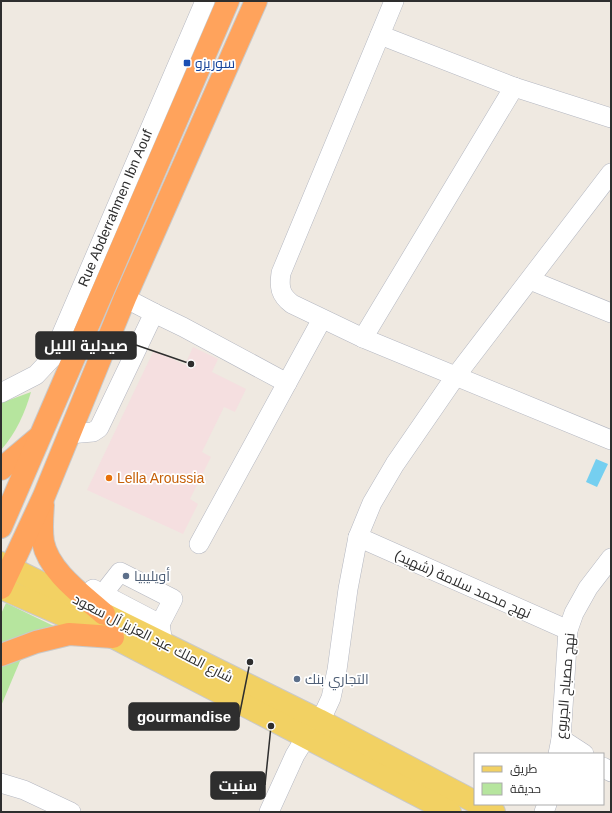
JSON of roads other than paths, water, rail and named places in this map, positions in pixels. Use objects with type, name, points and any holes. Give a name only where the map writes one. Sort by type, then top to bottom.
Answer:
[{"type":"highway","points":[[1,527],[228,1]]},
{"type":"highway","points":[[1,588],[6,565],[44,496],[125,298],[256,1]]},
{"type":"highway","points":[[1,468],[42,435]]},
{"type":"highway","points":[[44,496],[42,531],[45,551],[52,564],[63,576],[98,598]]},
{"type":"highway","points":[[1,655],[36,642],[68,634],[113,636]]},
{"type":"main road","name":"شارع الملك عبد العزيز آل سعود","points":[[6,565],[98,598],[319,720],[474,801]]},
{"type":"main road","name":"شارع الملك عبد العزيز آل سعود","points":[[1,588],[113,636],[450,812]]},
{"type":"main road","points":[[481,805],[494,812]]},
{"type":"street","name":"Rue Abderrahmen Ibn Aouf","points":[[1,393],[36,375],[51,359],[205,1]]},
{"type":"street","points":[[394,1],[281,273],[280,283],[284,298],[292,304],[363,338],[611,440]]},
{"type":"street","points":[[380,35],[514,87],[611,118]]},
{"type":"street","points":[[363,338],[514,87]]},
{"type":"street","points":[[269,812],[306,737],[319,720],[331,698],[337,670],[348,589],[358,538],[372,503],[395,464],[455,377],[611,173]]},
{"type":"street","points":[[530,280],[611,313]]},
{"type":"street","points":[[125,298],[183,327],[287,383]]},
{"type":"street","points":[[70,434],[93,432],[99,428],[154,313]]},
{"type":"street","points":[[199,544],[322,319]]},
{"type":"street","name":"نهج محمد سلامة (شهيد)","points":[[358,538],[568,630]]},
{"type":"street","name":"نهج مصباح الجربوع","points":[[560,747],[568,630],[574,613],[588,588],[611,558]]},
{"type":"street","points":[[98,598],[120,572],[173,599],[162,634]]},
{"type":"street","points":[[560,747],[581,753]]},
{"type":"street","points":[[1,783],[24,790],[71,812]]},
{"type":"water","points":[[596,459],[608,464],[597,487],[586,482]]},
{"type":"place","name":"سوريزو","points":[[187,63]]},
{"type":"place","name":"صيدلية الليل","points":[[191,364]]},
{"type":"place","name":"Lella Aroussia","points":[[109,478]]},
{"type":"place","name":"أويليبيا","points":[[126,576]]},
{"type":"place","name":"gourmandise","points":[[250,662]]},
{"type":"place","name":"التجاري بنك","points":[[297,679]]},
{"type":"place","name":"سنيت","points":[[271,726]]}]
